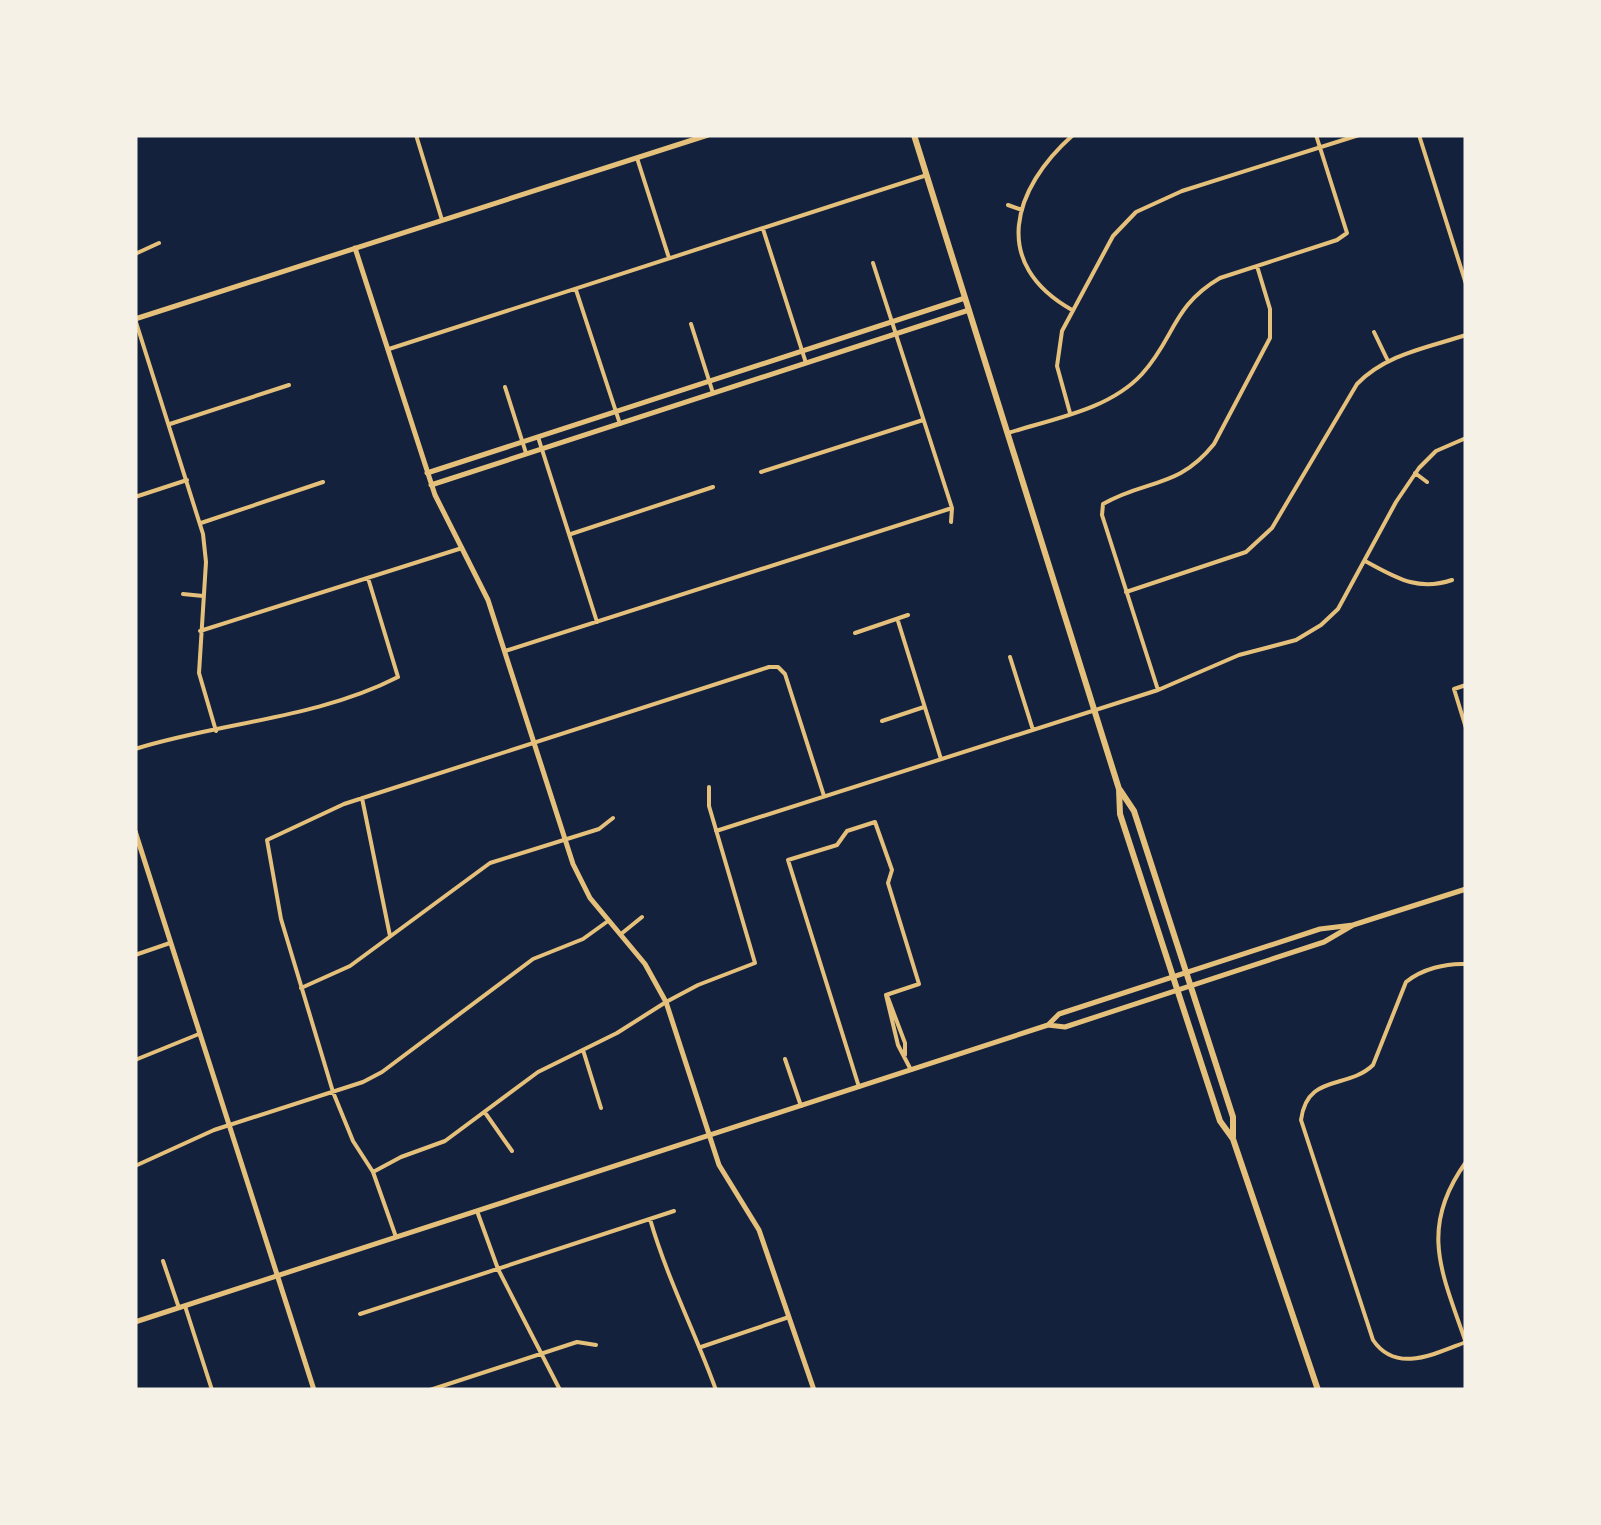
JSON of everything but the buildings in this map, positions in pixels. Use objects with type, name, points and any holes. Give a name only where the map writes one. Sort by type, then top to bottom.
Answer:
[{"type":"main road","points":[[914,135],[1119,789],[1120,814],[1176,991],[1220,1121],[1233,1138]]},
{"type":"main road","points":[[1119,789],[1134,811],[1233,1116],[1233,1138],[1318,1390]]},
{"type":"street","points":[[416,135],[442,220]]},
{"type":"street","points":[[216,730],[199,673],[206,562],[200,522],[135,319],[708,135]]},
{"type":"street","points":[[1072,310],[1045,292],[1025,266],[1018,244],[1022,210],[1048,160],[1073,135]]},
{"type":"street","points":[[1008,433],[1124,391],[1145,370],[1172,323],[1192,298],[1220,278],[1347,234],[1316,135]]},
{"type":"street","points":[[1070,413],[1059,380],[1057,353],[1062,330],[1113,236],[1136,212],[1182,191],[1359,135]]},
{"type":"street","points":[[1419,135],[1466,284]]},
{"type":"street","points":[[636,158],[669,258]]},
{"type":"street","points":[[388,349],[926,175]]},
{"type":"street","points":[[1008,205],[1022,210]]},
{"type":"street","points":[[763,228],[806,363]]},
{"type":"street","points":[[135,254],[158,244]]},
{"type":"street","points":[[355,248],[431,485],[442,514],[481,580],[580,880],[646,964],[666,1002],[727,1182],[759,1230],[814,1390]]},
{"type":"street","points":[[873,263],[952,508],[951,522]]},
{"type":"street","points":[[1158,690],[1102,515],[1102,504],[1182,475],[1214,444],[1270,338],[1270,309],[1256,266]]},
{"type":"street","points":[[576,288],[620,424]]},
{"type":"street","points":[[427,472],[965,298]]},
{"type":"street","points":[[431,485],[969,310]]},
{"type":"street","points":[[691,324],[712,393]]},
{"type":"street","points":[[1374,332],[1387,360]]},
{"type":"street","points":[[1126,592],[1246,552],[1272,528],[1357,384],[1387,360],[1466,335]]},
{"type":"street","points":[[169,424],[289,384]]},
{"type":"street","points":[[504,386],[526,454]]},
{"type":"street","points":[[760,472],[924,420]]},
{"type":"street","points":[[538,437],[597,622]]},
{"type":"street","points":[[716,831],[1158,690],[1240,654],[1296,640],[1338,609],[1415,474],[1436,451],[1466,438]]},
{"type":"street","points":[[1415,474],[1427,482]]},
{"type":"street","points":[[135,496],[187,480]]},
{"type":"street","points":[[200,522],[323,482]]},
{"type":"street","points":[[569,534],[713,487]]},
{"type":"street","points":[[506,652],[952,508]]},
{"type":"street","points":[[200,631],[462,548]]},
{"type":"street","points":[[1365,561],[1418,586],[1452,580]]},
{"type":"street","points":[[135,749],[276,718],[398,677],[398,666],[368,578]]},
{"type":"street","points":[[182,594],[204,596]]},
{"type":"street","points":[[855,633],[908,615]]},
{"type":"street","points":[[898,621],[941,759]]},
{"type":"street","points":[[1010,658],[1033,730]]},
{"type":"street","points":[[396,1238],[374,1172],[352,1141],[300,988],[281,919],[266,840],[362,798],[769,667],[778,667],[785,674],[824,796]]},
{"type":"street","points":[[1466,685],[1454,689],[1466,728]]},
{"type":"street","points":[[882,721],[924,707]]},
{"type":"street","points":[[374,1172],[444,1140],[538,1072],[617,1033],[698,985],[755,963],[709,806],[709,787]]},
{"type":"street","points":[[362,798],[390,936]]},
{"type":"street","points":[[300,988],[341,971],[490,864],[599,829],[613,818]]},
{"type":"street","points":[[859,1087],[788,860],[837,845],[847,831],[875,822],[892,870],[888,883],[919,984],[886,995],[898,1045],[910,1070]]},
{"type":"street","points":[[135,831],[138,851],[314,1390]]},
{"type":"street","points":[[1048,1025],[1058,1014],[1186,972],[1466,888]]},
{"type":"street","points":[[621,934],[642,916]]},
{"type":"street","points":[[135,1166],[228,1126],[382,1072],[533,959],[583,938],[608,920]]},
{"type":"street","points":[[135,1322],[1048,1025],[1065,1027],[1190,987],[1324,942],[1353,925]]},
{"type":"street","points":[[135,955],[170,943]]},
{"type":"street","points":[[1466,964],[1452,964],[1406,982],[1366,1072],[1319,1088],[1305,1102],[1300,1120],[1373,1340],[1388,1356],[1411,1360],[1466,1343],[1437,1249],[1442,1204],[1466,1162]]},
{"type":"street","points":[[135,1060],[199,1034]]},
{"type":"street","points":[[582,1048],[600,1108]]},
{"type":"street","points":[[785,1059],[801,1106]]},
{"type":"street","points":[[486,1113],[512,1151]]},
{"type":"street","points":[[478,1211],[498,1270],[560,1390]]},
{"type":"street","points":[[360,1314],[674,1211]]},
{"type":"street","points":[[650,1220],[666,1270],[716,1390]]},
{"type":"street","points":[[163,1261],[212,1390]]},
{"type":"street","points":[[701,1347],[789,1317]]},
{"type":"street","points":[[430,1390],[577,1342],[596,1345]]}]
